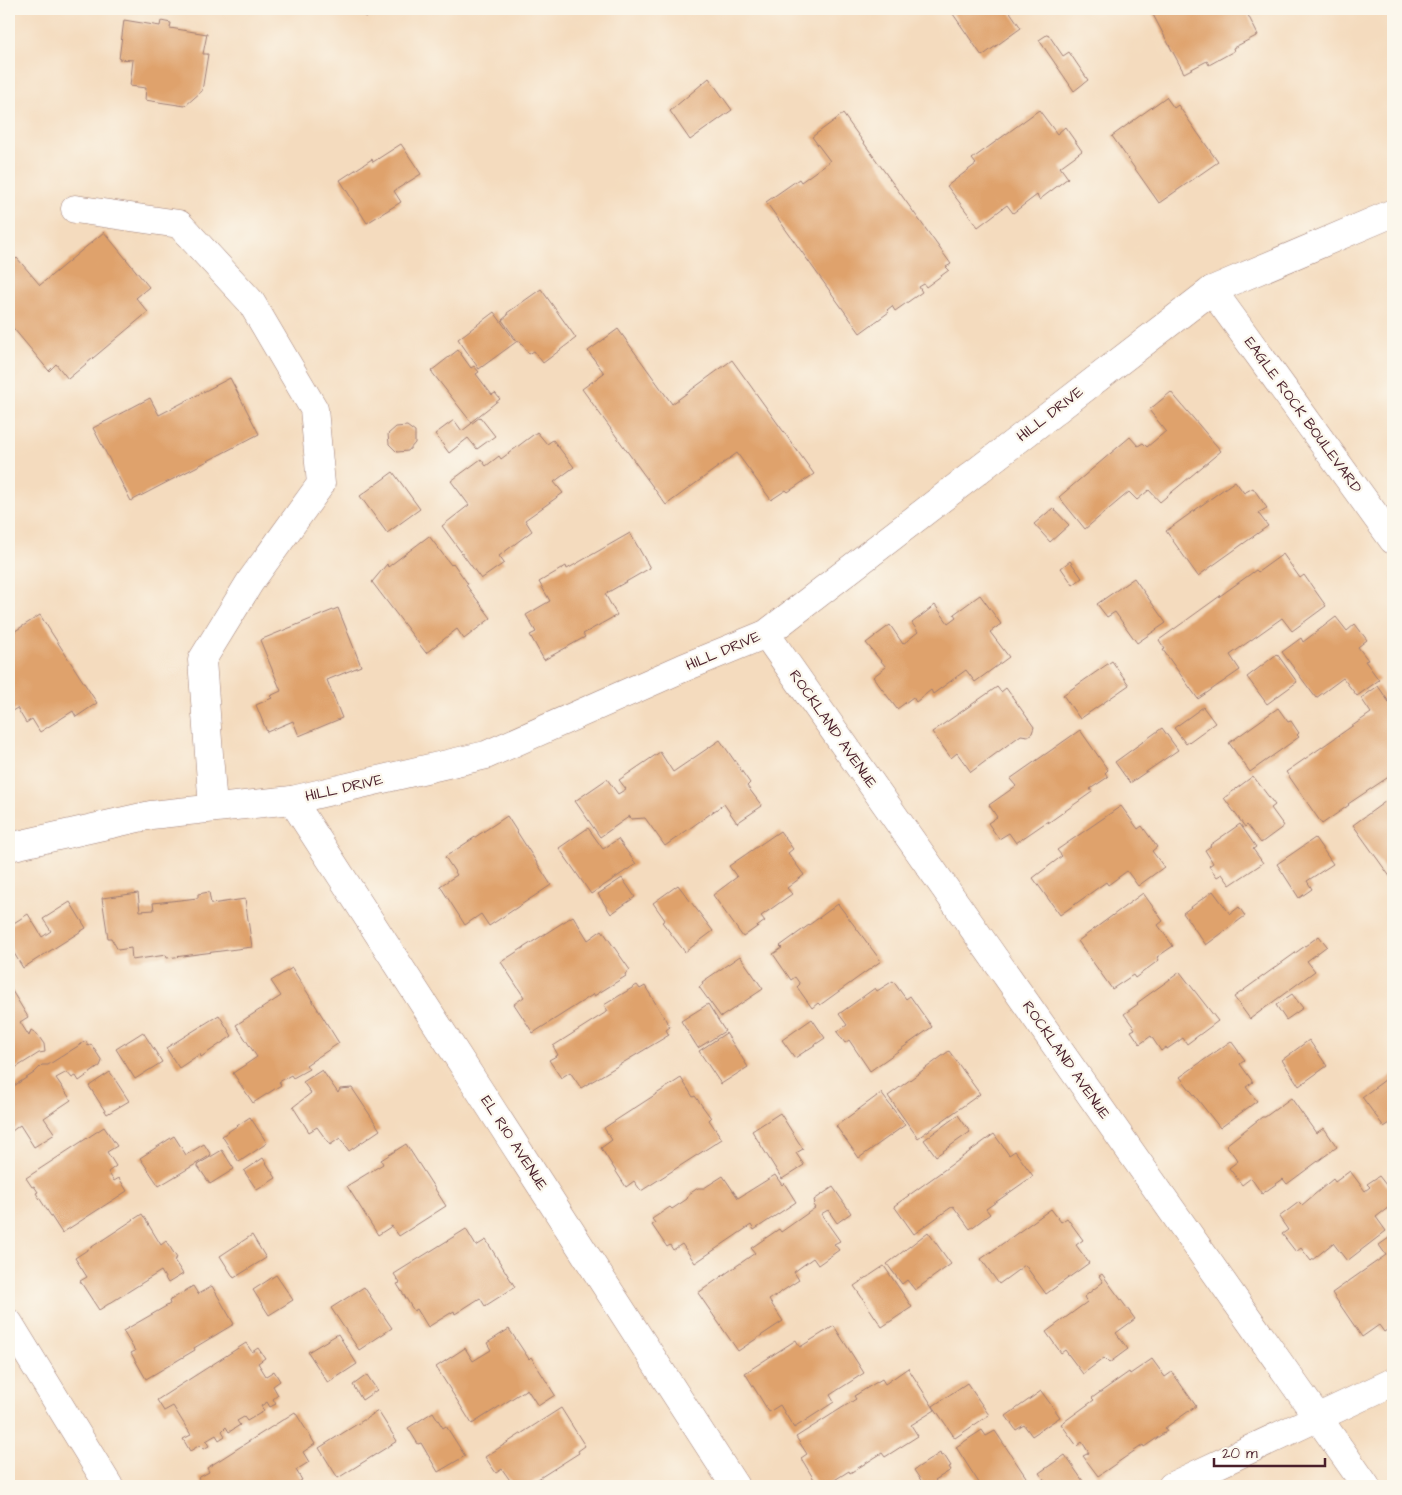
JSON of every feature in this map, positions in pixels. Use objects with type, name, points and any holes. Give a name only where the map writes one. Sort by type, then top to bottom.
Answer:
[{"type":"street","points":[[75,209],[179,224],[250,302],[314,409],[321,484],[250,582],[202,660],[213,808]]},
{"type":"street","name":"HILL DRIVE","points":[[9,847],[151,815],[292,800],[486,755],[682,668],[766,634],[1212,290],[1393,213]]},
{"type":"street","name":"EAGLE ROCK BOULEVARD","points":[[1212,290],[1393,540]]},
{"type":"street","name":"ROCKLAND AVENUE","points":[[766,634],[1366,1486]]},
{"type":"street","name":"EL RIO AVENUE","points":[[292,800],[735,1486]]},
{"type":"street","points":[[9,1323],[109,1486]]},
{"type":"street","points":[[1172,1486],[1318,1419],[1393,1382]]},
{"type":"building","points":[[360,9],[379,9],[365,17]]},
{"type":"building","points":[[961,9],[1008,9],[1021,28],[982,56],[953,14]]},
{"type":"building","points":[[1150,9],[1250,9],[1246,11],[1258,35],[1233,48],[1234,51],[1209,65],[1207,61],[1184,73]]},
{"type":"building","points":[[124,20],[160,26],[161,21],[171,23],[170,28],[207,34],[203,54],[208,54],[202,91],[185,106],[145,100],[146,88],[130,86],[133,60],[119,59]]},
{"type":"building","points":[[1048,34],[1063,56],[1069,52],[1088,80],[1074,91],[1039,40]]},
{"type":"building","points":[[709,78],[732,110],[690,140],[670,111]]},
{"type":"building","points":[[1166,97],[1174,108],[1178,105],[1218,162],[1159,203],[1112,136]]},
{"type":"building","points":[[1039,110],[1057,134],[1065,127],[1082,151],[1060,167],[1068,178],[1039,200],[1037,195],[1013,213],[1007,205],[978,227],[947,186],[976,164],[972,159]]},
{"type":"building","points":[[843,114],[951,264],[946,267],[949,270],[926,287],[924,284],[919,287],[922,292],[895,311],[892,306],[887,310],[889,312],[860,333],[766,202],[799,179],[801,182],[830,161],[812,137]]},
{"type":"building","points":[[401,144],[421,174],[394,191],[401,202],[367,223],[340,180],[372,159],[373,162]]},
{"type":"building","points":[[104,232],[149,287],[136,298],[148,312],[68,379],[56,364],[49,371],[9,323],[9,265],[17,258],[40,285]]},
{"type":"building","points":[[541,289],[576,338],[543,363],[534,351],[529,354],[502,320],[508,315],[507,313]]},
{"type":"building","points":[[494,312],[516,342],[479,369],[458,339]]},
{"type":"building","points":[[618,329],[672,404],[732,360],[814,474],[788,492],[786,490],[771,500],[737,453],[666,505],[582,389],[604,373],[588,351]]},
{"type":"building","points":[[458,350],[471,368],[474,366],[479,372],[476,374],[492,395],[495,393],[500,399],[471,422],[431,371]]},
{"type":"building","points":[[230,378],[259,434],[131,501],[93,428],[150,398],[159,415]]},
{"type":"building","points":[[1171,392],[1221,451],[1160,502],[1149,490],[1137,500],[1129,492],[1085,529],[1059,497],[1130,437],[1138,446],[1143,443],[1147,447],[1166,431],[1149,410]]},
{"type":"building","points":[[480,417],[495,436],[477,449],[468,438],[449,453],[435,434],[454,420],[462,431]]},
{"type":"building","points":[[407,426],[415,432],[415,443],[408,451],[397,452],[389,444],[388,434],[396,427]]},
{"type":"building","points":[[537,432],[547,444],[553,440],[574,467],[554,482],[563,493],[525,520],[532,531],[499,556],[504,563],[481,579],[442,526],[469,505],[451,481],[481,459],[486,466],[499,456],[501,459]]},
{"type":"building","points":[[393,472],[420,509],[387,533],[360,496]]},
{"type":"building","points":[[1235,481],[1244,493],[1253,488],[1267,508],[1258,513],[1268,526],[1198,576],[1166,531]]},
{"type":"building","points":[[1053,508],[1069,525],[1050,542],[1034,524]]},
{"type":"building","points":[[630,533],[650,568],[605,594],[617,615],[583,634],[585,637],[544,660],[530,635],[536,632],[526,615],[550,601],[539,582],[566,566],[567,569]]},
{"type":"building","points":[[429,536],[451,565],[453,563],[468,584],[466,585],[491,618],[464,639],[457,629],[426,653],[372,582],[387,564],[388,567]]},
{"type":"building","points":[[1283,554],[1300,578],[1304,575],[1326,606],[1292,631],[1282,618],[1230,655],[1240,670],[1198,699],[1163,650],[1165,649],[1159,640],[1256,570],[1258,572]]},
{"type":"building","points":[[1070,561],[1082,578],[1073,585],[1061,568]]},
{"type":"building","points":[[1134,578],[1166,623],[1137,643],[1115,612],[1107,617],[1097,604]]},
{"type":"building","points":[[980,595],[1001,624],[990,632],[1009,657],[975,682],[966,670],[933,694],[931,690],[916,702],[913,697],[897,709],[873,677],[886,667],[866,643],[890,625],[903,644],[918,632],[912,623],[935,605],[948,623],[956,617],[954,614]]},
{"type":"building","points":[[338,608],[361,666],[327,680],[342,718],[299,736],[293,721],[267,732],[256,705],[272,698],[270,696],[281,691],[260,640]]},
{"type":"building","points":[[40,615],[97,703],[76,717],[73,711],[40,732],[32,719],[26,723],[17,708],[9,713],[9,635]]},
{"type":"building","points":[[1336,617],[1347,631],[1355,624],[1367,640],[1358,647],[1368,660],[1365,661],[1379,680],[1357,696],[1343,678],[1316,698],[1282,652],[1301,638],[1303,642]]},
{"type":"building","points":[[1277,654],[1297,682],[1267,704],[1247,677]]},
{"type":"building","points":[[1112,661],[1129,685],[1080,719],[1063,695]]},
{"type":"building","points":[[1378,686],[1393,708],[1393,774],[1322,824],[1286,772],[1371,713],[1361,698]]},
{"type":"building","points":[[997,687],[1001,692],[1006,688],[1034,727],[1032,733],[1028,736],[1021,735],[971,772],[957,753],[951,758],[932,732]]},
{"type":"building","points":[[1203,707],[1215,723],[1186,744],[1174,728]]},
{"type":"building","points":[[1278,708],[1288,722],[1291,721],[1299,733],[1297,735],[1299,737],[1250,772],[1229,743]]},
{"type":"building","points":[[1162,728],[1178,750],[1130,783],[1115,762]]},
{"type":"building","points":[[1080,730],[1108,770],[1105,773],[1108,777],[1090,789],[1092,792],[1016,843],[1009,833],[999,839],[988,823],[997,817],[989,805],[1016,786],[1010,779]]},
{"type":"building","points":[[720,740],[750,783],[747,786],[762,806],[737,823],[724,804],[665,846],[645,818],[631,819],[630,816],[600,837],[575,801],[607,779],[618,794],[626,789],[619,780],[660,752],[673,772]]},
{"type":"building","points":[[1253,776],[1275,805],[1271,808],[1284,826],[1261,843],[1247,825],[1245,827],[1224,798]]},
{"type":"building","points":[[1393,796],[1393,876],[1391,878],[1353,825]]},
{"type":"building","points":[[1121,806],[1138,829],[1142,826],[1157,847],[1152,851],[1164,867],[1138,886],[1127,871],[1108,885],[1106,882],[1060,915],[1033,878],[1062,856],[1057,850]]},
{"type":"building","points":[[507,816],[551,885],[489,926],[481,914],[465,925],[440,886],[457,875],[445,857]]},
{"type":"building","points":[[1240,824],[1256,847],[1253,849],[1263,863],[1230,885],[1222,874],[1217,877],[1209,866],[1213,863],[1205,850]]},
{"type":"building","points":[[588,828],[603,849],[618,839],[636,864],[591,894],[559,848]]},
{"type":"building","points":[[780,831],[793,849],[788,853],[804,875],[787,888],[792,894],[761,916],[765,921],[743,937],[713,895],[737,877],[729,866]]},
{"type":"building","points":[[1315,838],[1333,864],[1307,881],[1312,889],[1299,898],[1277,864]]},
{"type":"building","points":[[622,878],[635,897],[611,914],[598,894]]},
{"type":"building","points":[[678,885],[713,931],[685,952],[662,922],[665,920],[653,903]]},
{"type":"building","points":[[1213,891],[1230,914],[1239,907],[1245,916],[1206,945],[1183,913]]},
{"type":"building","points":[[209,892],[211,904],[245,899],[252,947],[167,958],[166,955],[132,960],[131,948],[118,950],[111,938],[108,938],[102,898],[138,893],[140,911],[154,910],[153,903],[198,898],[198,894]]},
{"type":"building","points":[[1143,893],[1163,921],[1158,925],[1173,946],[1157,957],[1159,960],[1135,978],[1133,975],[1112,989],[1078,941]]},
{"type":"building","points":[[70,902],[86,928],[23,968],[9,945],[9,926],[28,914],[42,937],[51,931],[43,919]]},
{"type":"building","points":[[838,904],[881,961],[820,1005],[818,1003],[812,1008],[797,987],[800,984],[795,977],[791,980],[773,954],[782,948],[780,946]]},
{"type":"building","points":[[573,916],[588,940],[602,930],[630,970],[625,974],[626,976],[533,1033],[514,1004],[524,997],[501,962]]},
{"type":"building","points":[[1319,936],[1327,946],[1307,961],[1315,971],[1250,1019],[1234,997]]},
{"type":"building","points":[[740,956],[763,989],[721,1017],[699,987],[703,984],[702,982]]},
{"type":"building","points":[[292,968],[339,1043],[306,1065],[309,1069],[293,1078],[291,1075],[279,1082],[281,1085],[253,1103],[233,1073],[257,1057],[236,1025],[281,996],[271,981]]},
{"type":"building","points":[[1180,972],[1218,1021],[1187,1044],[1183,1038],[1161,1051],[1151,1036],[1140,1044],[1131,1031],[1135,1029],[1124,1014]]},
{"type":"building","points":[[893,981],[906,999],[910,996],[932,1027],[870,1071],[849,1040],[845,1043],[837,1032],[847,1025],[839,1014],[875,988],[877,991]]},
{"type":"building","points":[[637,985],[640,989],[645,986],[670,1027],[666,1030],[669,1035],[581,1088],[570,1072],[561,1078],[549,1060],[558,1055],[553,1046],[608,1011],[604,1005]]},
{"type":"building","points":[[9,986],[28,1017],[20,1022],[29,1036],[31,1030],[37,1034],[44,1044],[45,1052],[39,1053],[9,1072]]},
{"type":"building","points":[[1292,994],[1303,1008],[1286,1020],[1276,1005]]},
{"type":"building","points":[[708,1004],[725,1031],[698,1048],[681,1021]]},
{"type":"building","points":[[219,1015],[232,1036],[201,1057],[200,1054],[179,1068],[166,1048]]},
{"type":"building","points":[[812,1019],[825,1038],[795,1058],[782,1040]]},
{"type":"building","points":[[143,1032],[162,1062],[135,1079],[116,1049]]},
{"type":"building","points":[[726,1033],[748,1067],[721,1084],[699,1051]]},
{"type":"building","points":[[1309,1040],[1327,1066],[1299,1086],[1282,1060]]},
{"type":"building","points":[[86,1041],[88,1046],[91,1044],[102,1061],[100,1066],[79,1081],[76,1076],[72,1078],[67,1072],[56,1078],[71,1100],[44,1118],[55,1134],[34,1147],[20,1125],[12,1131],[9,1125],[9,1089],[34,1073],[42,1065],[48,1065]]},
{"type":"building","points":[[1231,1041],[1245,1060],[1240,1064],[1253,1082],[1246,1087],[1257,1101],[1220,1128],[1180,1077]]},
{"type":"building","points":[[949,1051],[980,1094],[918,1138],[888,1096]]},
{"type":"building","points":[[322,1070],[338,1093],[340,1089],[352,1088],[380,1130],[349,1151],[340,1138],[330,1145],[317,1127],[309,1132],[293,1107],[311,1093],[303,1082]]},
{"type":"building","points":[[110,1072],[129,1101],[107,1114],[89,1086]]},
{"type":"building","points":[[1393,1074],[1393,1121],[1384,1127],[1362,1097]]},
{"type":"building","points":[[681,1078],[693,1097],[695,1096],[711,1118],[709,1120],[722,1139],[641,1191],[634,1181],[626,1187],[601,1148],[612,1140],[604,1128]]},
{"type":"building","points":[[881,1093],[905,1125],[859,1158],[836,1126]]},
{"type":"building","points":[[1291,1098],[1316,1133],[1324,1128],[1337,1147],[1287,1184],[1283,1179],[1262,1194],[1251,1178],[1242,1185],[1229,1168],[1238,1161],[1226,1145],[1262,1117],[1265,1117]]},
{"type":"building","points":[[780,1113],[803,1149],[796,1153],[804,1165],[782,1179],[752,1131]]},
{"type":"building","points":[[958,1115],[970,1132],[936,1156],[924,1140]]},
{"type":"building","points":[[250,1117],[267,1143],[239,1162],[222,1136]]},
{"type":"building","points":[[104,1127],[117,1146],[107,1152],[116,1166],[108,1172],[114,1181],[119,1178],[127,1191],[62,1233],[36,1193],[38,1192],[26,1178]]},
{"type":"building","points":[[994,1134],[1009,1155],[1015,1151],[1033,1176],[986,1209],[990,1214],[970,1229],[953,1206],[914,1234],[894,1206]]},
{"type":"building","points":[[174,1136],[186,1155],[204,1144],[211,1155],[159,1186],[140,1158]]},
{"type":"building","points":[[406,1144],[446,1206],[399,1236],[392,1226],[378,1235],[347,1186],[383,1164],[381,1160]]},
{"type":"building","points":[[222,1150],[234,1169],[210,1184],[197,1165]]},
{"type":"building","points":[[263,1158],[276,1178],[257,1190],[244,1171]]},
{"type":"building","points":[[1350,1171],[1365,1191],[1370,1187],[1367,1184],[1379,1176],[1393,1194],[1393,1213],[1389,1207],[1376,1217],[1386,1231],[1347,1261],[1333,1243],[1311,1261],[1301,1248],[1296,1252],[1282,1234],[1288,1230],[1279,1217],[1299,1202],[1302,1205],[1333,1179],[1335,1182]]},
{"type":"building","points":[[775,1175],[782,1185],[784,1183],[796,1202],[754,1230],[751,1225],[695,1263],[682,1244],[673,1250],[670,1245],[667,1247],[652,1225],[655,1223],[652,1219],[687,1199],[689,1194],[698,1188],[704,1188],[723,1176],[738,1198]]},
{"type":"building","points":[[833,1187],[851,1213],[837,1223],[828,1210],[821,1214],[840,1241],[834,1244],[839,1250],[818,1265],[813,1258],[794,1272],[799,1280],[769,1300],[783,1321],[738,1351],[698,1293],[755,1253],[751,1248],[779,1229],[781,1232],[815,1208],[813,1205],[815,1203],[814,1200]]},
{"type":"building","points":[[1051,1209],[1061,1222],[1067,1218],[1083,1240],[1076,1245],[1089,1263],[1046,1294],[1025,1265],[999,1284],[981,1259]]},
{"type":"building","points":[[142,1214],[161,1245],[166,1241],[177,1258],[174,1260],[183,1274],[168,1283],[161,1271],[99,1310],[80,1281],[87,1277],[75,1258]]},
{"type":"building","points":[[466,1229],[476,1246],[486,1240],[515,1287],[485,1306],[480,1298],[455,1314],[454,1311],[428,1327],[417,1309],[414,1311],[397,1284],[400,1283],[394,1274]]},
{"type":"building","points":[[928,1232],[951,1264],[915,1290],[907,1280],[902,1284],[887,1264]]},
{"type":"building","points":[[252,1235],[266,1258],[234,1278],[220,1256]]},
{"type":"building","points":[[1393,1235],[1393,1326],[1384,1332],[1379,1325],[1362,1337],[1332,1293],[1386,1255],[1379,1245]]},
{"type":"building","points":[[884,1266],[912,1307],[882,1327],[854,1286]]},
{"type":"building","points":[[1102,1274],[1135,1319],[1116,1333],[1128,1349],[1109,1363],[1104,1358],[1083,1374],[1065,1350],[1061,1353],[1046,1332],[1087,1302],[1084,1297],[1103,1282],[1099,1276]]},
{"type":"building","points":[[276,1275],[293,1300],[269,1315],[253,1290]]},
{"type":"building","points":[[193,1286],[198,1294],[212,1286],[234,1324],[146,1379],[131,1353],[135,1351],[123,1331],[170,1304],[169,1301]]},
{"type":"building","points":[[364,1287],[392,1328],[359,1350],[331,1308]]},
{"type":"building","points":[[834,1326],[864,1373],[830,1395],[834,1402],[794,1428],[780,1405],[769,1412],[745,1373],[796,1340],[800,1347]]},
{"type":"building","points":[[509,1329],[529,1359],[531,1357],[555,1395],[538,1406],[527,1389],[472,1424],[436,1367],[465,1348],[473,1361],[491,1350],[487,1343]]},
{"type":"building","points":[[338,1334],[357,1364],[328,1383],[308,1352]]},
{"type":"building","points":[[246,1343],[252,1352],[258,1348],[265,1358],[258,1363],[266,1376],[274,1371],[280,1381],[273,1386],[278,1395],[273,1399],[276,1404],[270,1407],[267,1402],[261,1406],[264,1411],[247,1421],[244,1417],[237,1421],[240,1425],[229,1432],[226,1427],[222,1431],[225,1436],[219,1440],[216,1435],[206,1441],[209,1446],[203,1449],[200,1445],[190,1451],[183,1439],[191,1435],[173,1406],[164,1411],[157,1400]]},
{"type":"building","points":[[1152,1359],[1165,1377],[1172,1372],[1196,1406],[1165,1428],[1167,1431],[1098,1476],[1083,1456],[1089,1453],[1082,1442],[1077,1446],[1061,1424],[1094,1400],[1092,1398],[1129,1372],[1130,1374]]},
{"type":"building","points":[[908,1368],[935,1410],[911,1425],[918,1436],[885,1457],[882,1453],[825,1486],[818,1486],[801,1458],[807,1454],[796,1437],[856,1399],[854,1396],[882,1379],[885,1384]]},
{"type":"building","points":[[367,1375],[377,1390],[362,1400],[353,1385]]},
{"type":"building","points":[[967,1383],[989,1415],[955,1438],[933,1406]]},
{"type":"building","points":[[1041,1391],[1060,1417],[1032,1436],[1024,1425],[1016,1430],[1006,1416]]},
{"type":"building","points":[[561,1408],[585,1446],[578,1451],[579,1453],[527,1486],[514,1486],[502,1469],[496,1473],[485,1457]]},
{"type":"building","points":[[378,1411],[397,1441],[338,1478],[319,1448]]},
{"type":"building","points":[[295,1412],[315,1444],[303,1452],[309,1462],[296,1470],[302,1480],[292,1486],[203,1486],[198,1478],[209,1472],[207,1468]]},
{"type":"building","points":[[433,1412],[443,1428],[446,1426],[465,1456],[438,1472],[421,1443],[418,1444],[408,1428]]},
{"type":"building","points":[[982,1430],[986,1436],[995,1431],[1032,1486],[981,1486],[956,1447]]},
{"type":"building","points":[[940,1453],[941,1456],[944,1455],[951,1466],[949,1467],[951,1470],[935,1480],[939,1486],[921,1486],[924,1485],[914,1470]]},
{"type":"building","points":[[1065,1455],[1085,1484],[1082,1486],[1049,1486],[1039,1473]]}]
